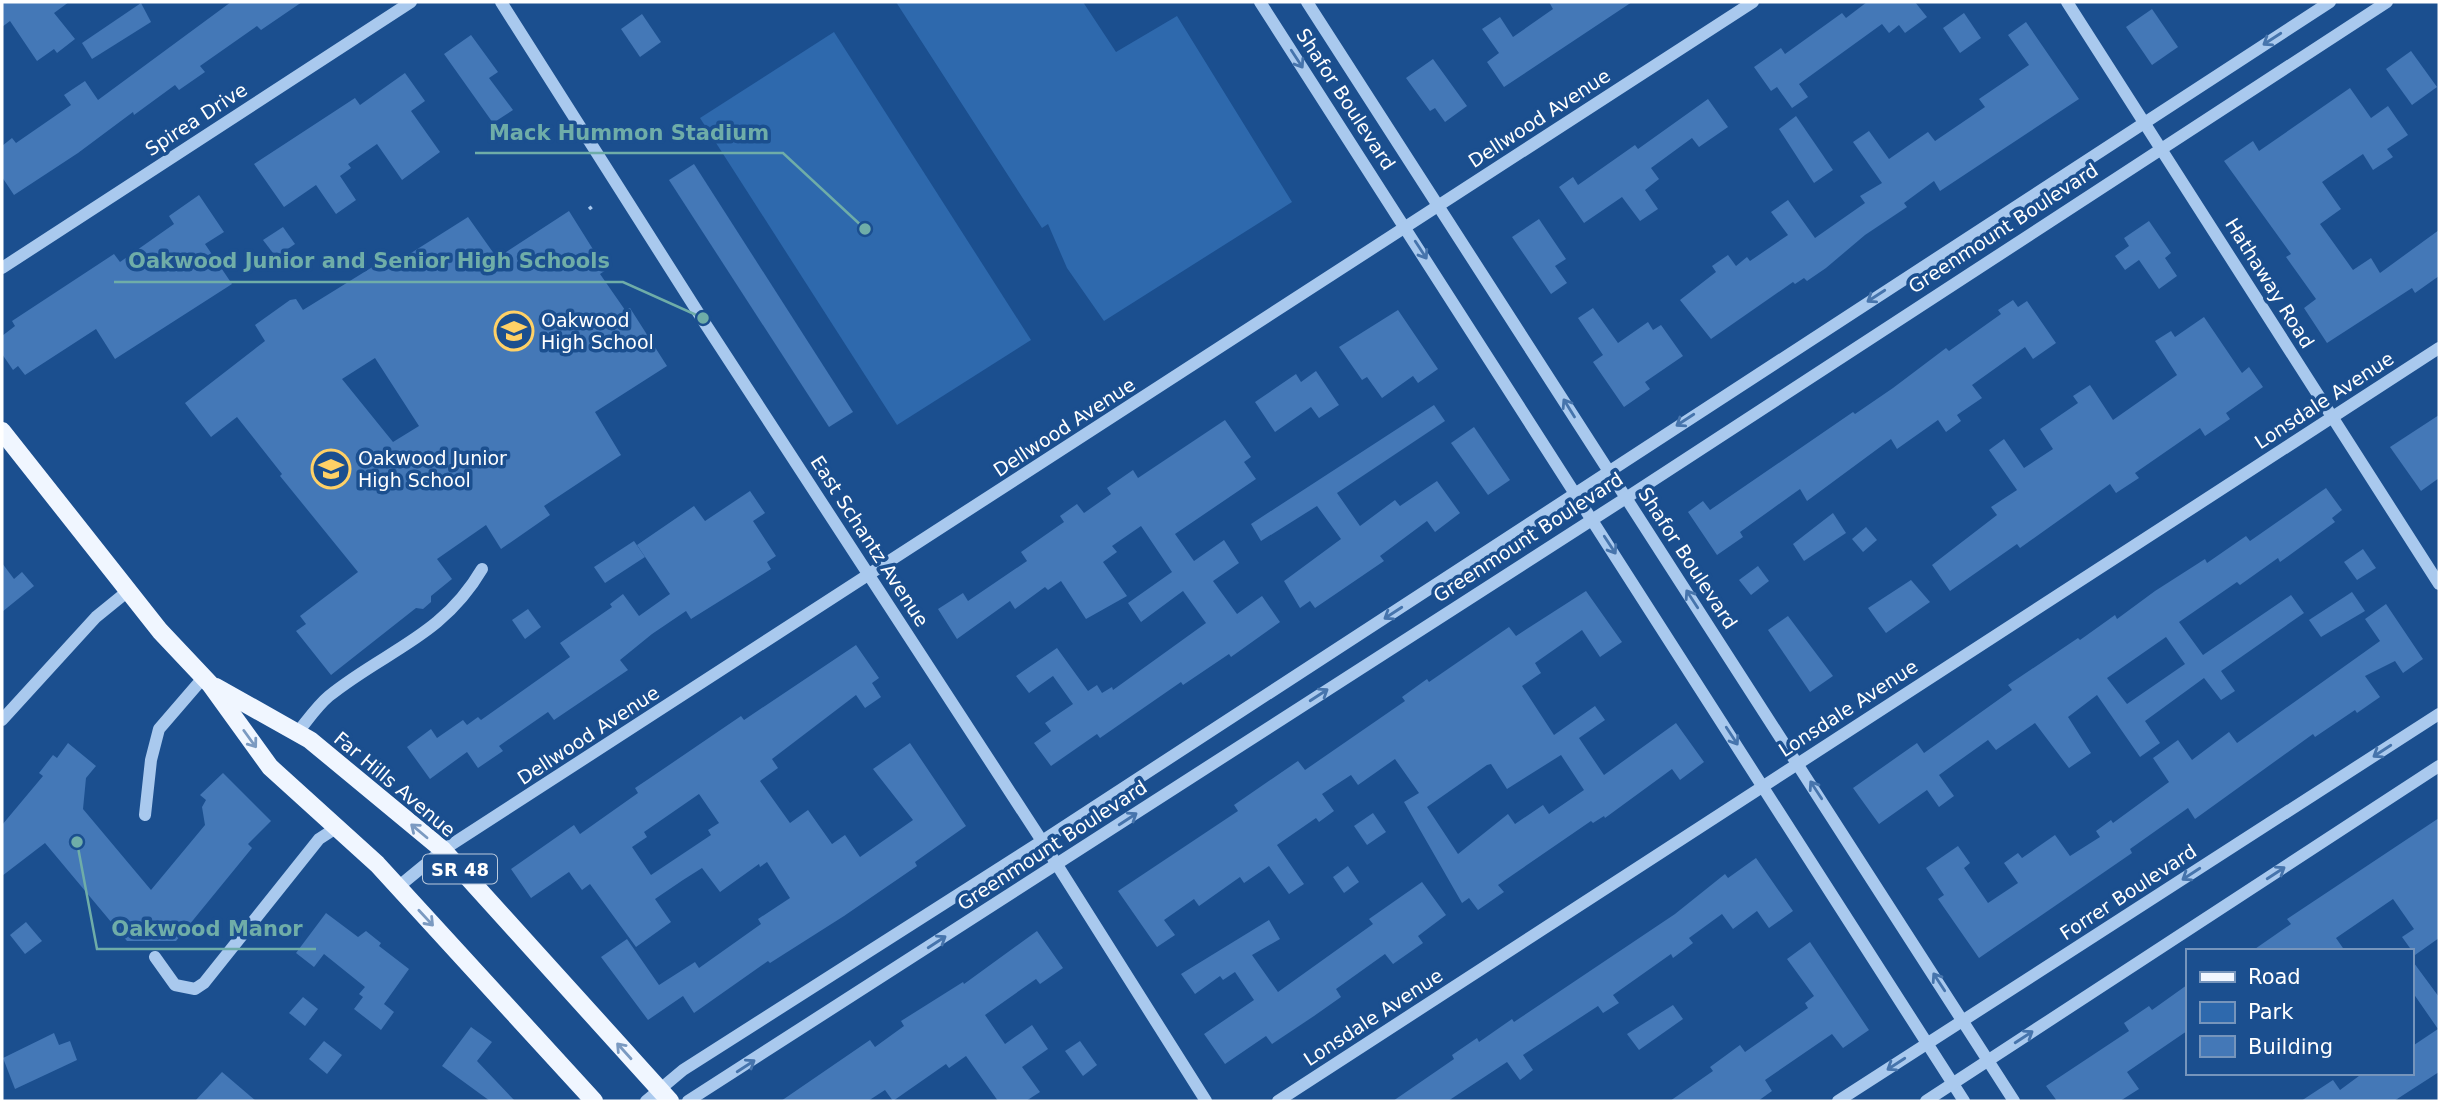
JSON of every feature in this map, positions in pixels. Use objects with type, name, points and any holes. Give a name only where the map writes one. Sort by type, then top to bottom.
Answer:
[{"type":"main road","name":"Far Hills Avenue","points":[[2,431],[128,591],[206,681],[271,768],[398,887],[594,1101]]},
{"type":"main road","name":"Far Hills Avenue","points":[[206,681],[298,733],[443,850],[658,1097]]},
{"type":"street","name":"Spirea Drive","points":[[2,268],[411,2]]},
{"type":"street","name":"East Schantz Avenue","points":[[501,2],[706,325],[1042,841],[1206,1101]]},
{"type":"street","name":"Shafor Boulevard","points":[[1260,2],[1964,1101]]},
{"type":"street","name":"Shafor Boulevard","points":[[1307,2],[2014,1101]]},
{"type":"street","name":"Dellwood Avenue","points":[[398,887],[443,850],[1753,2]]},
{"type":"street","name":"Hathaway Road","points":[[2067,2],[2439,584]]},
{"type":"street","name":"Greenmount Boulevard","points":[[658,1097],[683,1070],[1042,841],[2330,2]]},
{"type":"street","name":"Greenmount Boulevard","points":[[688,1101],[1626,498],[2387,2]]},
{"type":"street","name":"Lonsdale Avenue","points":[[1278,1101],[2439,348]]},
{"type":"street","points":[[298,733],[328,697],[440,621],[461,601],[482,569]]},
{"type":"street","points":[[2,720],[96,617],[128,591]]},
{"type":"street","points":[[145,815],[150,760],[159,729],[206,681]]},
{"type":"street","name":"Forrer Boulevard","points":[[1838,1101],[2439,714]]},
{"type":"street","points":[[1926,1101],[2439,766]]},
{"type":"street","points":[[155,957],[175,985],[195,989],[204,983],[319,839],[336,828]]},
{"type":"path","points":[[589,209],[594,205]]},
{"type":"green space","points":[[896,2],[1083,2],[1116,52],[1177,16],[1292,202],[1104,321],[1067,268],[1048,224],[1042,228]]},
{"type":"green space","points":[[834,32],[1031,340],[897,425],[700,118]]},
{"type":"building","points":[[2,2],[69,2],[54,13],[75,39],[57,53],[54,49],[37,61],[10,21],[2,27]]},
{"type":"building","points":[[231,2],[302,2],[261,30],[257,26],[200,66],[205,72],[179,90],[175,85],[134,115],[133,112],[78,153],[14,195],[2,177],[2,146],[12,138],[16,143],[71,105],[64,95],[85,81],[98,100]]},
{"type":"building","points":[[1549,2],[1632,2],[1504,87],[1487,62],[1499,53],[1482,29],[1500,17],[1513,37],[1553,9]]},
{"type":"building","points":[[1867,2],[1915,2],[1927,17],[1905,33],[1899,25],[1889,33],[1882,24],[1799,84],[1808,97],[1792,108],[1777,87],[1771,91],[1754,67],[1781,48],[1785,54],[1842,13],[1846,18]]},
{"type":"building","points":[[141,3],[151,22],[92,59],[82,43]]},
{"type":"building","points":[[2152,9],[2178,47],[2152,65],[2126,27]]},
{"type":"building","points":[[1964,13],[1981,38],[1960,53],[1943,28]]},
{"type":"building","points":[[642,14],[661,42],[640,57],[621,29]]},
{"type":"building","points":[[2026,22],[2079,99],[1940,191],[1934,181],[1904,203],[1907,207],[1865,235],[1826,268],[1807,281],[1804,278],[1795,284],[1793,282],[1711,339],[1680,300],[1716,272],[1712,266],[1728,255],[1736,266],[1747,257],[1750,261],[1788,235],[1771,212],[1788,200],[1815,238],[1865,203],[1860,196],[1882,183],[1853,142],[1869,131],[1889,159],[1928,132],[1935,141],[1985,107],[1979,99],[2029,65],[2008,35]]},
{"type":"building","points":[[471,35],[498,72],[489,78],[513,110],[493,123],[444,54]]},
{"type":"building","points":[[2411,51],[2437,87],[2412,105],[2386,69]]},
{"type":"building","points":[[1433,59],[1467,106],[1445,122],[1435,108],[1430,111],[1406,78]]},
{"type":"building","points":[[405,73],[425,101],[411,111],[440,152],[402,180],[377,144],[348,164],[351,168],[340,176],[356,200],[336,214],[316,185],[284,207],[254,164],[355,98],[360,105]]},
{"type":"building","points":[[2350,88],[2371,118],[2388,106],[2408,135],[2387,149],[2393,157],[2373,170],[2363,154],[2322,182],[2341,209],[2320,224],[2353,270],[2371,258],[2380,273],[2439,230],[2439,276],[2415,293],[2412,288],[2327,343],[2304,308],[2316,299],[2286,257],[2291,254],[2224,161],[2253,141],[2259,151]]},
{"type":"building","points":[[1708,99],[1728,127],[1699,147],[1692,138],[1651,168],[1659,179],[1645,190],[1658,209],[1640,221],[1622,197],[1584,223],[1559,187],[1573,177],[1578,185],[1635,145],[1638,149]]},
{"type":"building","points":[[1796,116],[1833,170],[1814,183],[1779,129]]},
{"type":"building","points":[[694,164],[853,412],[829,427],[669,180]]},
{"type":"building","points":[[199,195],[224,232],[205,244],[232,284],[115,359],[96,329],[25,375],[18,366],[13,370],[2,354],[2,336],[15,326],[12,321],[114,254],[120,262],[174,224],[169,216]]},
{"type":"building","points":[[569,211],[606,270],[600,274],[625,310],[630,308],[667,366],[595,412],[621,455],[544,506],[550,515],[501,549],[486,525],[437,559],[452,579],[431,596],[431,602],[423,609],[416,608],[331,675],[296,631],[306,624],[300,616],[358,572],[280,476],[282,474],[237,417],[211,437],[185,403],[265,341],[255,325],[290,300],[296,299],[303,310],[395,253],[400,260],[468,217],[497,258]],"holes":[[[375,358],[419,426],[393,442],[342,379]]]},
{"type":"building","points":[[1539,219],[1566,259],[1555,266],[1567,283],[1551,294],[1512,237]]},
{"type":"building","points":[[2149,221],[2171,253],[2165,258],[2177,276],[2159,289],[2139,260],[2125,270],[2115,256],[2129,246],[2124,238]]},
{"type":"building","points":[[283,227],[295,244],[276,257],[263,240]]},
{"type":"building","points":[[2013,300],[2018,307],[2027,301],[2056,343],[2033,359],[2025,347],[1972,385],[1982,398],[1957,415],[1961,421],[1946,432],[1938,420],[1897,449],[1891,439],[1807,501],[1800,489],[1740,532],[1743,537],[1717,555],[1688,512],[1703,501],[1710,510],[1853,412],[1855,414],[1893,388],[1946,348],[1949,351],[2001,314],[1998,310]]},
{"type":"building","points":[[1593,308],[1618,343],[1648,322],[1653,330],[1661,325],[1683,356],[1645,382],[1650,389],[1624,407],[1593,362],[1603,355],[1578,318]]},
{"type":"building","points":[[1398,310],[1438,369],[1418,383],[1413,376],[1382,398],[1367,377],[1362,380],[1339,347]]},
{"type":"building","points":[[2204,317],[2242,373],[2249,367],[2263,387],[2226,413],[2230,419],[2205,436],[2200,428],[2135,473],[2139,478],[2116,493],[2110,484],[2020,548],[2017,544],[1950,591],[1932,565],[1997,515],[1991,507],[2017,490],[1989,450],[2004,439],[2024,468],[2053,449],[2040,429],[2078,403],[2073,396],[2090,385],[2113,420],[2177,375],[2155,341],[2171,331],[2175,337]]},
{"type":"building","points":[[1316,371],[1339,405],[1319,418],[1311,407],[1275,432],[1255,402],[1296,374],[1301,382]]},
{"type":"building","points":[[1434,405],[1445,421],[1337,493],[1360,526],[1395,500],[1400,506],[1437,481],[1460,513],[1435,532],[1427,521],[1380,556],[1384,561],[1315,608],[1310,601],[1300,608],[1284,581],[1341,539],[1317,506],[1261,541],[1251,524]]},
{"type":"building","points":[[2439,415],[2439,478],[2421,491],[2390,447]]},
{"type":"building","points":[[1225,420],[1251,457],[1244,462],[1256,479],[1175,534],[1194,561],[1224,540],[1239,563],[1213,581],[1237,614],[1262,596],[1280,622],[1231,657],[1229,654],[1183,685],[1181,682],[1100,738],[1097,734],[1051,766],[1034,743],[1051,731],[1045,723],[1073,704],[1053,676],[1029,693],[1016,676],[1057,648],[1088,691],[1097,685],[1102,693],[1112,687],[1113,690],[1206,623],[1183,591],[1141,622],[1128,603],[1172,572],[1141,526],[1112,546],[1117,552],[1103,562],[1127,596],[1086,619],[1061,581],[1048,590],[1045,587],[1015,609],[1010,601],[957,639],[938,609],[963,593],[968,601],[1027,561],[1021,552],[1064,522],[1060,516],[1077,504],[1084,513],[1111,494],[1107,488],[1133,470],[1138,478]]},
{"type":"building","points":[[1474,427],[1510,480],[1488,495],[1451,443]]},
{"type":"building","points":[[2326,488],[2342,510],[2332,518],[2335,522],[2280,562],[2278,558],[2240,585],[2237,582],[2179,622],[2203,655],[2291,595],[2304,613],[2221,671],[2235,691],[2221,700],[2204,678],[2145,721],[2160,743],[2140,757],[2097,695],[2068,717],[2091,753],[2069,768],[2035,723],[1996,750],[1988,740],[1939,775],[1954,796],[1939,807],[1927,790],[1879,824],[1853,788],[1917,743],[1924,753],[2012,690],[2008,685],[2078,638],[2080,640],[2115,615],[2117,619],[2205,559],[2207,563],[2246,536],[2250,541]],"holes":[[[2166,637],[2185,664],[2127,704],[2107,678]]]},
{"type":"building","points":[[750,491],[765,513],[753,521],[776,556],[767,562],[771,569],[691,619],[686,611],[652,634],[620,660],[628,670],[554,720],[548,712],[499,746],[503,751],[478,768],[467,752],[430,779],[407,747],[431,729],[437,738],[463,720],[467,725],[478,717],[481,720],[570,657],[560,643],[612,607],[610,604],[623,594],[639,616],[670,594],[637,545],[694,506],[705,521]]},
{"type":"building","points":[[1833,513],[1846,533],[1804,561],[1793,544]]},
{"type":"building","points":[[1866,527],[1877,540],[1863,552],[1852,539]]},
{"type":"building","points":[[634,541],[645,557],[605,583],[594,567]]},
{"type":"building","points":[[2363,549],[2376,568],[2357,580],[2344,562]]},
{"type":"building","points":[[2,563],[14,579],[22,572],[34,586],[2,612]]},
{"type":"building","points":[[1758,566],[1769,581],[1751,595],[1739,580]]},
{"type":"building","points":[[1911,580],[1930,602],[1886,633],[1868,608]]},
{"type":"building","points":[[1586,591],[1622,642],[1600,657],[1582,630],[1535,663],[1541,673],[1522,686],[1554,735],[1595,706],[1605,720],[1579,738],[1604,775],[1676,723],[1704,762],[1680,780],[1672,769],[1605,818],[1604,816],[1593,823],[1591,821],[1498,885],[1504,892],[1478,910],[1469,898],[1462,903],[1404,802],[1419,793],[1395,759],[1358,785],[1351,775],[1322,794],[1334,811],[1319,822],[1316,818],[1277,845],[1304,884],[1289,894],[1269,866],[1244,883],[1240,877],[1199,906],[1194,899],[1164,920],[1175,935],[1157,947],[1118,891],[1238,811],[1234,805],[1298,761],[1305,770],[1405,701],[1402,697],[1427,679],[1429,682],[1509,627],[1516,636]],"holes":[[[1561,755],[1584,790],[1549,814],[1543,805],[1515,824],[1508,814],[1458,854],[1427,807],[1487,765],[1491,764],[1507,789]]]},
{"type":"building","points":[[2352,592],[2365,611],[2321,637],[2309,620]]},
{"type":"building","points":[[2386,604],[2423,659],[2403,673],[2395,661],[2365,676],[2380,697],[2315,737],[2313,734],[2195,819],[2188,808],[2130,849],[2132,853],[1979,958],[1938,899],[1944,895],[1926,868],[1958,846],[1970,863],[1964,868],[1988,903],[2018,883],[2004,863],[2018,853],[2022,858],[2055,835],[2070,856],[2100,837],[2096,831],[2111,820],[2113,823],[2169,782],[2153,758],[2178,740],[2192,760],[2229,732],[2237,743],[2380,641],[2365,619]]},
{"type":"building","points":[[528,609],[541,627],[525,639],[512,620]]},
{"type":"building","points":[[1788,616],[1833,676],[1810,692],[1768,630]]},
{"type":"building","points":[[856,645],[879,678],[872,683],[881,697],[865,708],[856,695],[772,759],[778,768],[760,781],[790,823],[808,810],[832,844],[845,835],[860,857],[913,820],[873,769],[910,743],[966,826],[915,862],[917,866],[844,916],[770,963],[768,961],[694,1013],[683,996],[648,1020],[601,957],[627,939],[659,985],[695,962],[699,968],[761,924],[758,919],[790,898],[767,862],[760,867],[759,864],[720,892],[702,868],[683,880],[655,899],[671,922],[636,947],[590,884],[582,890],[569,872],[531,898],[511,869],[574,825],[580,834],[638,793],[635,788],[741,716],[744,720]],"holes":[[[699,794],[719,823],[708,830],[711,835],[651,875],[632,847],[647,837],[644,832]]]},
{"type":"building","points":[[68,743],[96,766],[86,778],[83,809],[151,890],[205,825],[202,807],[206,800],[200,795],[223,773],[271,821],[248,844],[252,848],[176,941],[127,941],[45,843],[2,876],[2,825],[43,776],[39,773],[53,755],[57,758]]},
{"type":"building","points":[[1373,813],[1386,832],[1367,845],[1354,826]]},
{"type":"building","points":[[2439,818],[2439,938],[2415,955],[2402,937],[2414,929],[2393,899],[2336,938],[2344,949],[2255,949],[2291,924],[2287,919]]},
{"type":"building","points":[[1756,858],[1793,911],[1769,928],[1757,911],[1733,929],[1722,914],[1689,938],[1693,943],[1673,958],[1671,954],[1613,995],[1619,1003],[1603,1013],[1598,1006],[1523,1055],[1533,1070],[1520,1080],[1507,1062],[1448,1101],[1393,1101],[1454,1059],[1452,1055],[1477,1038],[1479,1042],[1512,1019],[1514,1022],[1675,914],[1725,874],[1728,878]]},
{"type":"building","points":[[1348,866],[1359,882],[1344,893],[1333,877]]},
{"type":"building","points":[[1422,882],[1446,915],[1418,936],[1423,943],[1393,964],[1385,954],[1336,989],[1341,997],[1314,1016],[1272,1044],[1266,1036],[1225,1064],[1204,1034],[1254,1000],[1235,972],[1223,980],[1220,976],[1195,994],[1181,974],[1269,920],[1280,939],[1252,955],[1278,992],[1373,924],[1369,919]]},
{"type":"building","points":[[326,913],[358,937],[366,931],[381,943],[379,946],[409,969],[384,1004],[394,1012],[381,1030],[354,1009],[363,997],[359,994],[365,987],[324,954],[314,967],[296,953]]},
{"type":"building","points":[[26,922],[42,941],[25,954],[10,935]]},
{"type":"building","points":[[1037,931],[1063,968],[1040,984],[1036,979],[985,1015],[1005,1044],[1032,1025],[1048,1049],[1022,1067],[1040,1092],[1026,1101],[998,1101],[966,1056],[949,1068],[946,1064],[893,1101],[885,1090],[868,1101],[781,1101],[870,1040],[875,1047],[904,1026],[901,1021],[963,982],[964,984]]},
{"type":"building","points":[[1810,942],[1869,1030],[1843,1048],[1832,1034],[1765,1080],[1772,1091],[1758,1101],[1670,1101],[1713,1071],[1710,1067],[1740,1045],[1745,1052],[1808,1008],[1805,1003],[1814,996],[1787,959]]},
{"type":"building","points":[[2413,962],[2439,997],[2439,1072],[2394,1101],[2301,1101],[2333,1080],[2340,1090],[2360,1075],[2413,1075],[2413,1046],[2438,1029],[2413,993]]},
{"type":"building","points":[[2186,986],[2186,1032],[2127,1072],[2139,1089],[2120,1101],[2057,1101],[2046,1086],[2129,1031],[2124,1023],[2149,1006],[2152,1010]]},
{"type":"building","points":[[303,997],[318,1009],[305,1026],[289,1013]]},
{"type":"building","points":[[1673,1005],[1683,1019],[1639,1050],[1627,1034]]},
{"type":"building","points":[[471,1027],[492,1042],[477,1061],[515,1101],[490,1101],[442,1066]]},
{"type":"building","points":[[54,1033],[59,1045],[70,1041],[77,1060],[15,1089],[3,1058]]},
{"type":"building","points":[[324,1041],[342,1055],[327,1074],[309,1059]]},
{"type":"building","points":[[1080,1041],[1097,1065],[1083,1076],[1065,1051]]},
{"type":"building","points":[[222,1072],[256,1101],[195,1101]]},
{"type":"place","name":"Mack Hummon Stadium","points":[[865,229]]},
{"type":"place","name":"Oakwood Junior and Senior High Schools","points":[[703,318]]},
{"type":"place","name":"Oakwood High School","points":[[514,331]]},
{"type":"place","name":"Oakwood Junior High School","points":[[331,469]]},
{"type":"place","name":"Oakwood Manor","points":[[77,842]]}]
